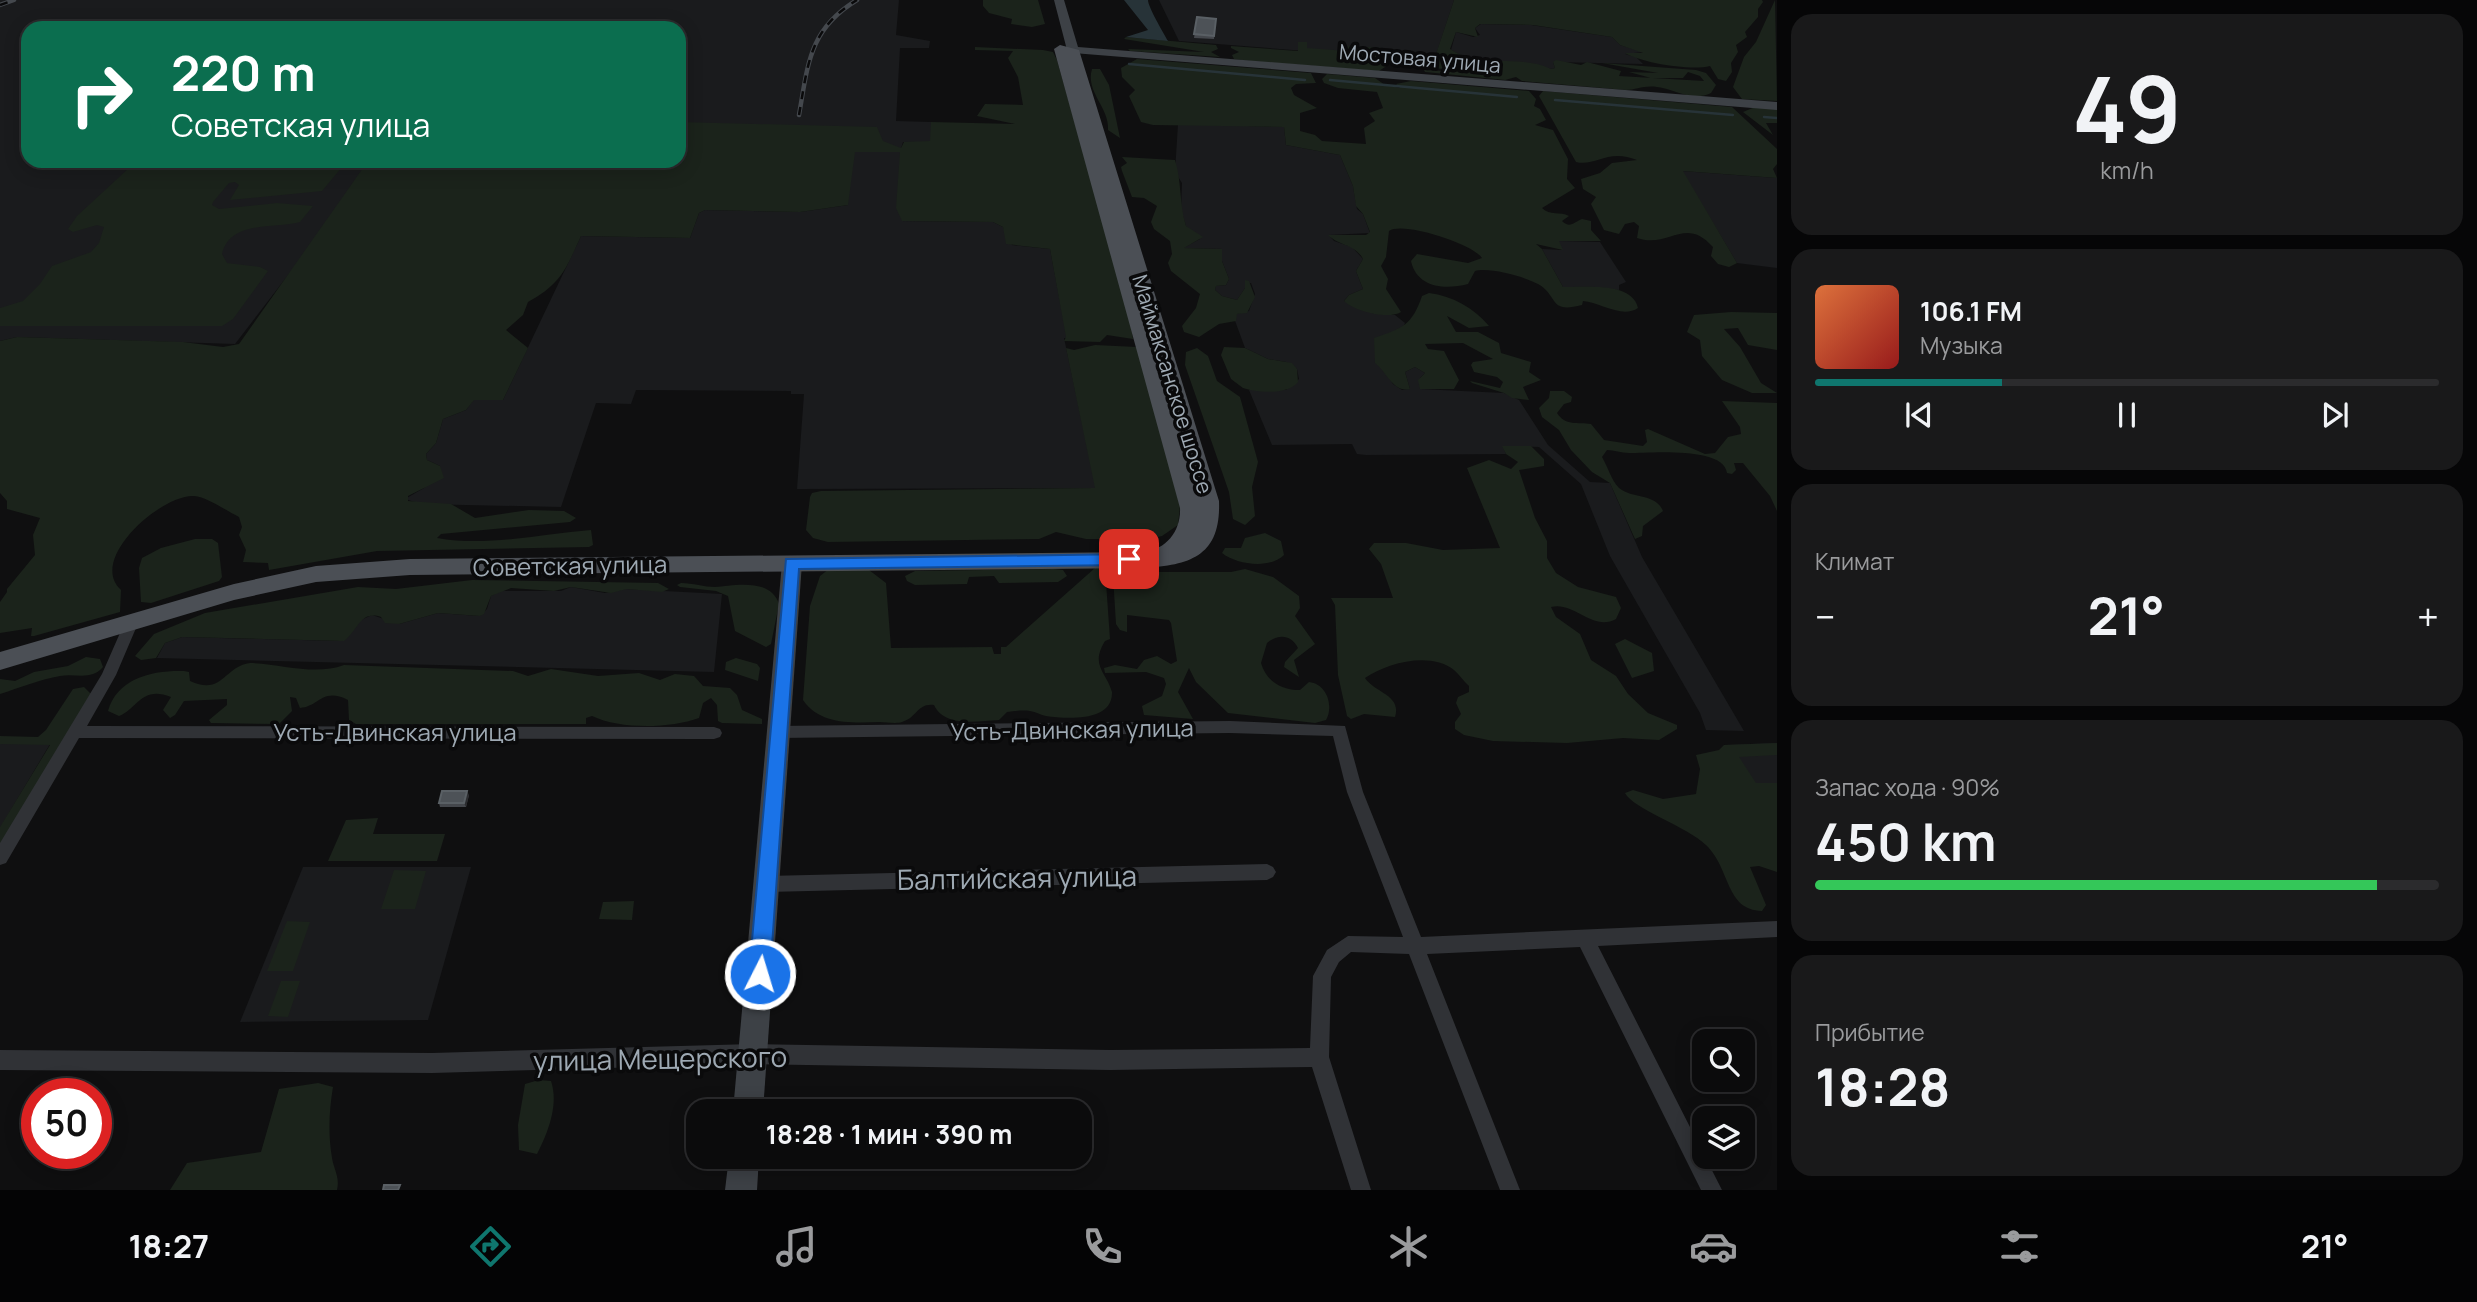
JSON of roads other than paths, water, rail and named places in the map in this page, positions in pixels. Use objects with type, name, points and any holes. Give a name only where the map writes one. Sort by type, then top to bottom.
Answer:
[{"type":"main road","name":"Маймаксанское шоссе","points":[[1046,0],[1066,49],[1211,511],[1210,524],[1197,549],[1186,555],[1152,559]]},
{"type":"main road","name":"Маймаксанское шоссе","points":[[1059,0],[1066,49]]},
{"type":"main road","name":"Мостовая улица","points":[[1066,49],[1777,106]]},
{"type":"main road","name":"Советская улица","points":[[0,661],[234,592],[316,574],[411,566],[1152,559]]},
{"type":"main road","points":[[749,1099],[792,563]]},
{"type":"main road","points":[[741,1190],[743,1169]]},
{"type":"street","points":[[0,858],[109,675],[132,621]]},
{"type":"street","name":"Усть-Двинская улица","points":[[777,732],[1230,727],[1339,730],[1355,792],[1417,946]]},
{"type":"street","name":"Усть-Двинская улица","points":[[76,732],[248,730],[714,733]]},
{"type":"street","name":"Балтийская улица","points":[[767,884],[1266,872]]},
{"type":"street","points":[[1361,1190],[1319,1056],[1322,976],[1333,956],[1348,944],[1417,946],[1777,929]]},
{"type":"street","points":[[1584,937],[1712,1190]]},
{"type":"street","points":[[1417,946],[1510,1190]]},
{"type":"street","name":"улица Мещерского","points":[[0,1060],[432,1063],[753,1054],[1096,1060],[1319,1056]]},
{"type":"waterway","points":[[1129,64],[1305,80]]},
{"type":"waterway","points":[[1330,80],[1517,97]]},
{"type":"waterway","points":[[1555,100],[1733,115]]},
{"type":"waterway","points":[[1764,117],[1777,118]]},
{"type":"railway","points":[[0,5],[14,0]]},
{"type":"railway","points":[[799,115],[813,49],[829,23],[857,0]]}]
